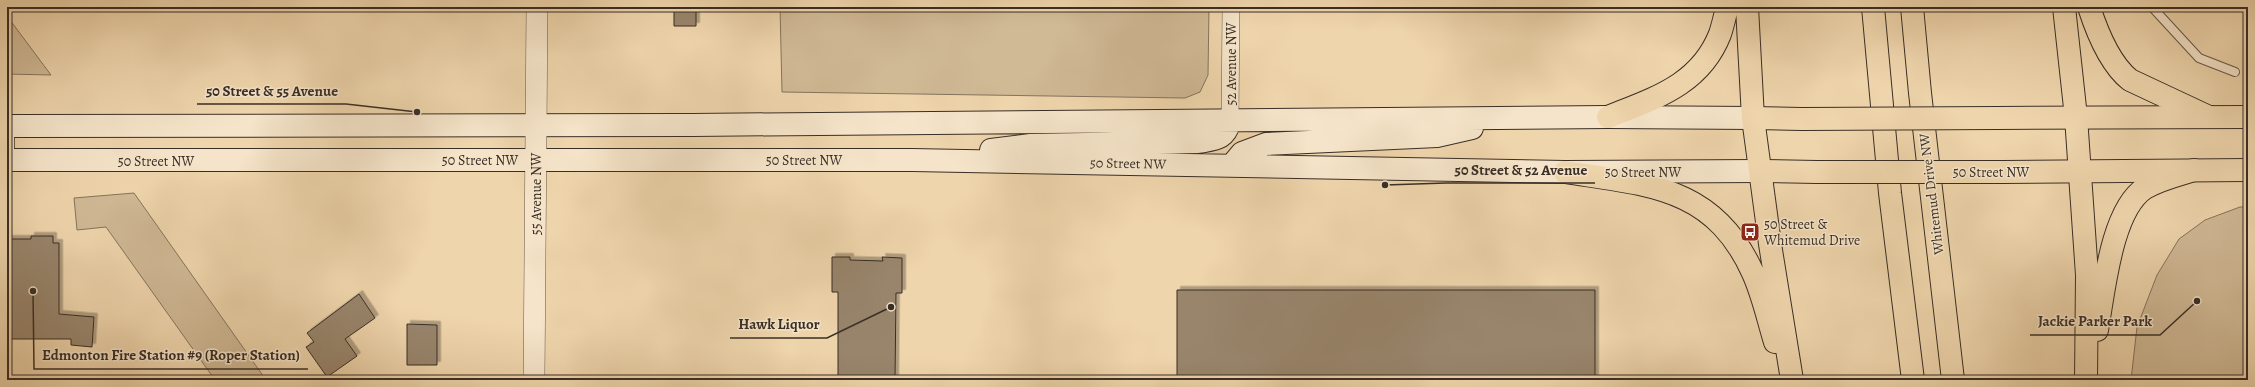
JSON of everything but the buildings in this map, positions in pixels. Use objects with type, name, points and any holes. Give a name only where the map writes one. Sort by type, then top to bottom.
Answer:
[{"type":"main road","points":[[1608,117],[1652,99],[1686,82],[1707,59],[1720,34],[1727,7]]},
{"type":"main road","points":[[1747,7],[1753,118],[1792,380]]},
{"type":"main road","points":[[1873,7],[1890,193],[1913,380]]},
{"type":"main road","name":"Whitemud Drive NW","points":[[1912,7],[1922,109],[1953,380]]},
{"type":"main road","points":[[2064,7],[2081,172],[2087,275],[2088,380]]},
{"type":"main road","points":[[2089,7],[2100,35],[2122,74],[2130,80],[2209,117]]},
{"type":"main road","points":[[9,126],[692,126],[1608,117],[1802,119],[2248,117]]},
{"type":"main road","points":[[1232,165],[1242,153],[1266,144],[1437,136],[1510,119]]},
{"type":"main road","points":[[912,160],[1030,145],[1198,142],[1217,139],[1227,132],[1230,121]]},
{"type":"main road","name":"50 Street NW","points":[[9,160],[912,160],[1566,172],[2081,172],[2248,170]]},
{"type":"main road","points":[[2088,380],[2106,273],[2114,243],[2125,214],[2132,201],[2146,188],[2163,180],[2194,170]]},
{"type":"main road","points":[[1566,172],[1646,185],[1680,196],[1697,204],[1715,219],[1737,243],[1753,273],[1788,380]]},
{"type":"street","name":"55 Avenue NW","points":[[534,380],[537,7]]},
{"type":"street","name":"52 Avenue NW","points":[[1230,121],[1231,7]]},
{"type":"lane","points":[[2152,7],[2199,58],[2235,72]]},
{"type":"lane","points":[[9,126],[9,160]]},
{"type":"shaded area","points":[[780,7],[1209,7],[1208,75],[1200,92],[1185,98],[782,92]]},
{"type":"shaded area","points":[[7,16],[51,75],[7,74]]},
{"type":"shaded area","points":[[134,193],[266,380],[215,380],[106,227],[77,230],[74,198]]},
{"type":"shaded area","points":[[2240,207],[2248,207],[2248,380],[2131,380],[2137,327],[2157,275],[2179,239],[2205,220]]},
{"type":"place","name":"50 Street & 55 Avenue","points":[[417,112]]},
{"type":"place","name":"50 Street & 52 Avenue","points":[[1385,185]]},
{"type":"place","name":"50 Street & Whitemud Drive","points":[[1750,232]]},
{"type":"place","name":"Edmonton Fire Station #9 (Roper Station)","points":[[33,291]]},
{"type":"place","name":"Jackie Parker Park","points":[[2197,301]]},
{"type":"place","name":"Hawk Liquor","points":[[891,307]]}]
